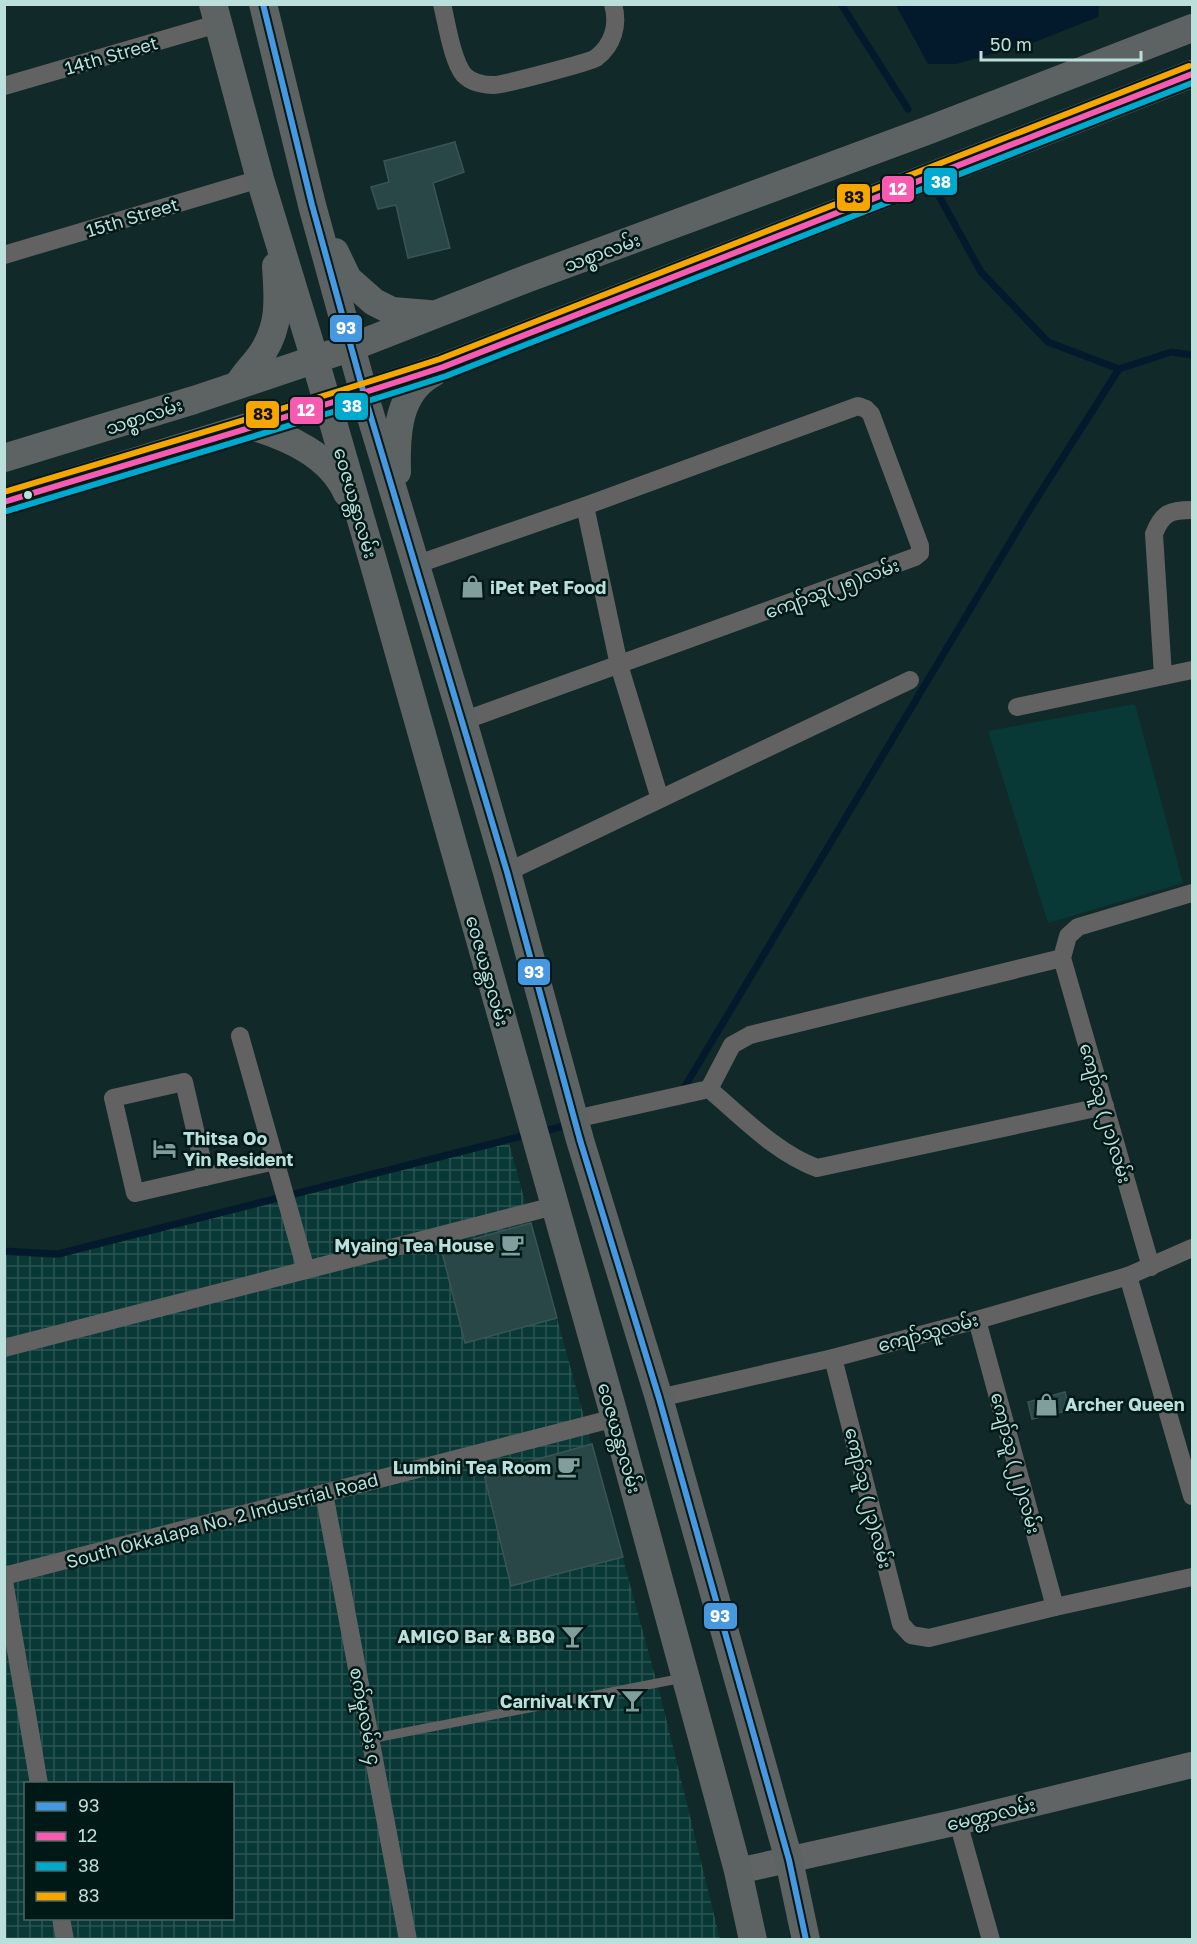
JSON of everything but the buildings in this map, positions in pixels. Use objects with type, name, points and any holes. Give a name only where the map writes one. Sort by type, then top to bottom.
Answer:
[{"type":"main road","points":[[263,4],[312,204],[364,394],[507,872],[574,1119],[659,1398],[789,1860],[806,1940]]},
{"type":"main road","name":"ဝေဇယန္တာလမ်း","points":[[215,14],[272,222],[328,405],[615,1418],[738,1871],[753,1940]]},
{"type":"main road","name":"သစ္စာလမ်း","points":[[4,458],[352,347],[918,134],[1192,28]]},
{"type":"main road","points":[[4,502],[251,426],[364,394],[443,367],[1192,74]]},
{"type":"main road","points":[[312,204],[348,279],[374,302],[392,311],[437,315]]},
{"type":"main road","points":[[238,385],[263,352],[276,323],[278,290],[272,222]]},
{"type":"main road","points":[[399,510],[396,442],[401,409],[423,378],[443,367]]},
{"type":"main road","points":[[251,426],[281,435],[315,455],[340,479],[360,522]]},
{"type":"main road","points":[[486,963],[529,953]]},
{"type":"main road","name":"မေတ္တာလမ်း","points":[[738,1871],[958,1822],[1192,1765]]},
{"type":"street","points":[[442,4],[458,63],[465,75],[478,84],[496,85],[595,59],[608,46],[615,31],[613,4]]},
{"type":"street","name":"14th Street","points":[[4,86],[215,14]]},
{"type":"street","name":"15th Street","points":[[4,255],[260,179]]},
{"type":"street","name":"ကျော်သူ(၂၅)လမ်း","points":[[415,565],[585,506],[858,406],[871,414],[920,546],[920,552],[915,557],[463,721]]},
{"type":"street","points":[[585,506],[620,665],[660,799]]},
{"type":"street","points":[[1163,676],[1154,534],[1160,520],[1174,510],[1192,510]]},
{"type":"street","points":[[1017,707],[1192,670]]},
{"type":"street","points":[[507,872],[910,680]]},
{"type":"street","points":[[574,1119],[709,1089],[732,1045],[750,1035],[1062,958],[1068,936],[1078,927],[1192,893]]},
{"type":"street","name":"ကျော်သူ (၂၁)လမ်း","points":[[1062,958],[1151,1267]]},
{"type":"street","points":[[240,1036],[306,1270]]},
{"type":"street","points":[[206,1177],[184,1082],[113,1098],[135,1193],[206,1177],[276,1161]]},
{"type":"street","points":[[709,1089],[764,1135],[802,1162],[817,1168],[1105,1106]]},
{"type":"street","points":[[4,1348],[554,1206]]},
{"type":"street","name":"ကျော်သူလမ်း","points":[[659,1398],[833,1358],[977,1320],[1128,1276],[1192,1248]]},
{"type":"street","points":[[1128,1276],[1192,1496]]},
{"type":"street","name":"ကျော်သူ (၂၂)လမ်း","points":[[977,1320],[1055,1607]]},
{"type":"street","name":"ကျော်သူ (၂၃)လမ်း","points":[[833,1358],[901,1624],[911,1635],[929,1638],[1055,1607]]},
{"type":"street","name":"South Okkalapa No. 2 Industrial Road","points":[[4,1579],[615,1418]]},
{"type":"street","name":"စက်မှုလမ်း ၄","points":[[324,1493],[408,1940]]},
{"type":"street","points":[[1055,1607],[1192,1577]]},
{"type":"street","points":[[4,1579],[39,1782]]},
{"type":"street","points":[[958,1822],[991,1940]]},
{"type":"street","points":[[61,1920],[65,1940]]},
{"type":"lane","points":[[370,1739],[686,1678]]},
{"type":"shaded area","points":[[1135,704],[1183,883],[1048,923],[988,731]]},
{"type":"shaded area","points":[[509,1143],[660,1694],[720,1939],[5,1939],[4,1255],[57,1258]]},
{"type":"water","points":[[896,5],[1099,5],[1098,17],[1035,42],[956,64],[928,64]]},
{"type":"waterway","points":[[841,4],[908,109]]},
{"type":"waterway","points":[[940,198],[981,272],[1048,342],[1119,369],[1171,352],[1192,355]]},
{"type":"waterway","points":[[681,1093],[1030,509],[1119,369]]},
{"type":"waterway","points":[[541,1132],[571,1124]]},
{"type":"waterway","points":[[4,1251],[58,1254],[530,1134]]},
{"type":"transit line","name":"93","points":[[263,4],[312,205],[364,394],[507,872],[580,1140],[659,1398],[789,1860],[806,1940]]},
{"type":"transit line","name":"83","points":[[4,492],[440,359],[1189,66]]},
{"type":"transit line","name":"12","points":[[4,502],[443,367],[1192,74]]},
{"type":"transit line","name":"38","points":[[7,511],[446,376],[1192,83]]},
{"type":"place","name":"iPet Pet Food","points":[[472,587]]},
{"type":"place","name":"Thitsa Oo Yin Resident","points":[[165,1148]]},
{"type":"place","name":"Myaing Tea House","points":[[512,1245]]},
{"type":"place","name":"Archer Queen","points":[[1047,1404]]},
{"type":"place","name":"Lumbini Tea Room","points":[[569,1467]]},
{"type":"place","name":"AMIGO Bar & BBQ","points":[[573,1636]]},
{"type":"place","name":"Carnival KTV","points":[[633,1701]]}]
